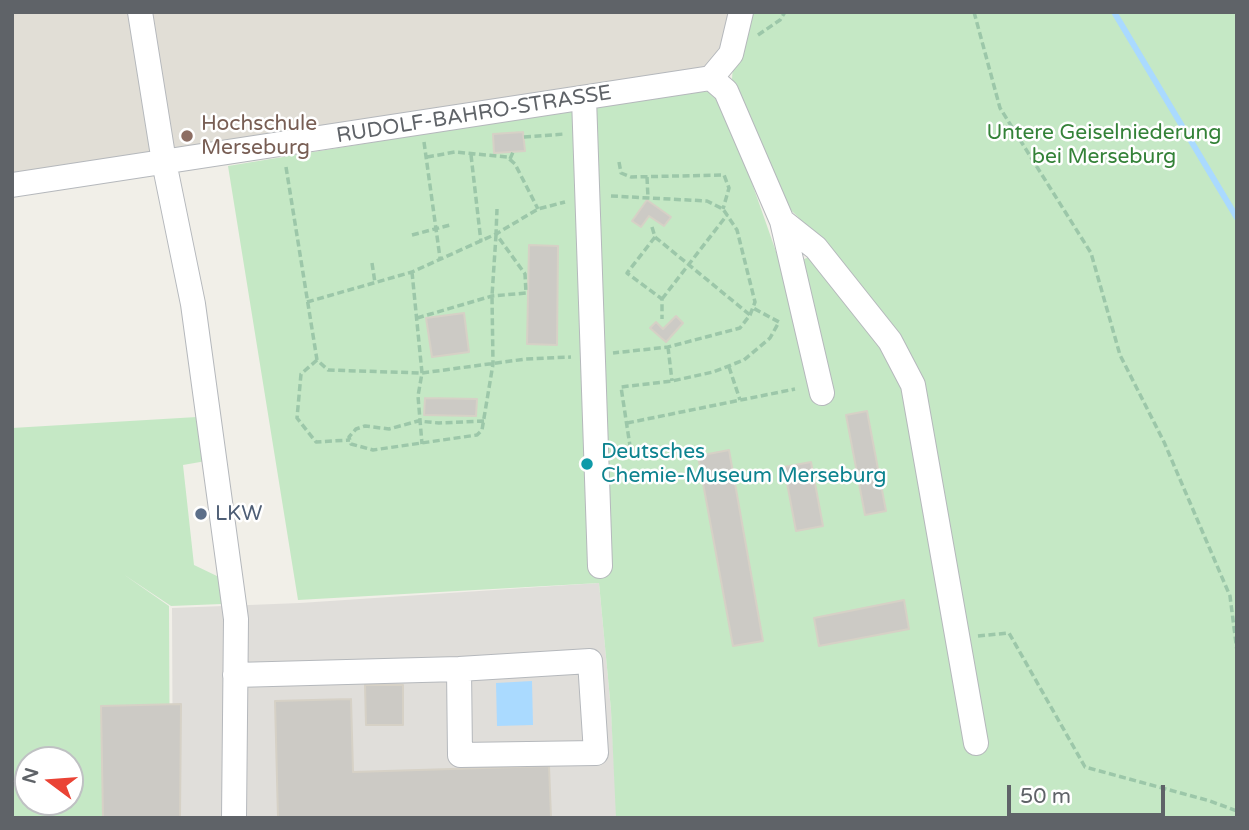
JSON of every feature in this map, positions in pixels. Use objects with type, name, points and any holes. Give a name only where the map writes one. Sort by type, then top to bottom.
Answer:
[{"type":"street","points":[[141,12],[164,162],[193,304],[236,619],[234,818]]},
{"type":"street","points":[[741,12],[731,54],[711,78],[726,91],[782,221],[822,393]]},
{"type":"street","name":"RUDOLF-BAHRO-STRASSE","points":[[12,185],[711,78]]},
{"type":"street","points":[[584,98],[600,566]]},
{"type":"street","points":[[782,221],[816,248],[849,289],[890,341],[913,385],[976,743]]},
{"type":"street","points":[[235,675],[459,669],[590,662],[596,753],[460,755],[459,669]]},
{"type":"path","points":[[974,12],[1000,108],[1091,253],[1120,355],[1164,442],[1230,596],[1237,652]]},
{"type":"path","points":[[421,123],[440,258]]},
{"type":"path","points":[[524,137],[586,132]]},
{"type":"path","points":[[281,144],[307,302],[317,360],[328,370],[422,373],[526,359],[593,356],[668,347],[740,328],[750,316],[755,302],[737,230],[723,209],[707,201],[586,196],[538,209],[481,242],[412,272],[307,302]]},
{"type":"path","points":[[427,157],[454,152],[507,157],[515,164],[538,209]]},
{"type":"path","points":[[510,159],[513,152]]},
{"type":"path","points":[[471,155],[481,242]]},
{"type":"path","points":[[619,162],[621,173],[631,177],[724,175],[729,188],[723,209]]},
{"type":"path","points":[[647,177],[648,198]]},
{"type":"path","points":[[484,421],[439,424],[421,421],[397,429],[365,426],[356,429],[349,437],[351,444],[373,450],[477,435],[482,430],[484,421],[493,365],[492,296],[498,209]]},
{"type":"path","points":[[662,319],[662,299],[727,215]]},
{"type":"path","points":[[412,235],[450,225]]},
{"type":"path","points":[[652,227],[655,237],[750,316]]},
{"type":"path","points":[[417,318],[492,296],[526,293],[525,274],[496,234]]},
{"type":"path","points":[[655,237],[628,273],[662,299]]},
{"type":"path","points":[[372,263],[375,283]]},
{"type":"path","points":[[412,272],[422,373],[418,396],[422,444]]},
{"type":"path","points":[[632,459],[621,387],[672,381],[729,367],[744,359],[770,338],[779,323],[753,307]]},
{"type":"path","points":[[668,347],[672,381]]},
{"type":"path","points":[[317,360],[301,374],[297,418],[316,442],[350,440]]},
{"type":"path","points":[[729,367],[740,400]]},
{"type":"path","points":[[627,423],[795,389]]},
{"type":"path","points":[[958,638],[1009,633],[1085,767],[1237,811]]},
{"type":"shaded area","name":"Hochschule Merseburg","points":[[12,12],[748,12],[713,81],[12,191]]},
{"type":"shaded area","points":[[599,583],[611,710],[617,818],[173,818],[172,608],[300,603]]},
{"type":"green space","name":"Untere Geiselniederung bei Merseburg","points":[[748,12],[1237,12],[1237,818],[616,818],[611,710],[599,583],[298,600],[228,166],[691,90],[711,92],[727,112],[786,280],[810,396],[799,261],[812,256],[823,246],[776,196],[735,91],[733,66]]},
{"type":"green space","points":[[197,417],[206,461],[183,465],[194,565],[219,577],[222,604],[171,606],[123,574],[169,606],[170,818],[12,818],[12,428]]},
{"type":"water","points":[[532,681],[533,725],[497,726],[496,683]]},
{"type":"building","points":[[523,132],[525,151],[494,153],[493,134]]},
{"type":"building","points":[[647,200],[671,217],[664,226],[649,216],[641,227],[632,221]]},
{"type":"building","points":[[529,245],[558,246],[557,345],[527,344]]},
{"type":"building","points":[[464,313],[469,352],[432,357],[426,318]]},
{"type":"building","points":[[676,316],[683,323],[666,342],[650,328],[656,322],[663,329]]},
{"type":"building","points":[[425,398],[477,399],[476,416],[424,415]]},
{"type":"building","points":[[867,411],[886,511],[865,515],[846,415]]},
{"type":"building","points":[[729,450],[763,641],[733,646],[698,456]]},
{"type":"building","points":[[811,462],[823,526],[796,531],[784,467]]},
{"type":"building","points":[[904,600],[909,629],[819,646],[814,618]]},
{"type":"building","points":[[365,685],[403,685],[403,725],[366,725]]},
{"type":"building","points":[[351,699],[353,772],[549,766],[551,818],[278,818],[275,701]]},
{"type":"building","points":[[181,704],[180,818],[103,818],[101,706]]},
{"type":"waterway","points":[[1114,12],[1237,218]]},
{"type":"place","name":"Hochschule Merseburg","points":[[187,136]]},
{"type":"place","name":"Deutsches Chemie-Museum Merseburg","points":[[587,464]]},
{"type":"place","name":"LKW","points":[[201,514]]}]
